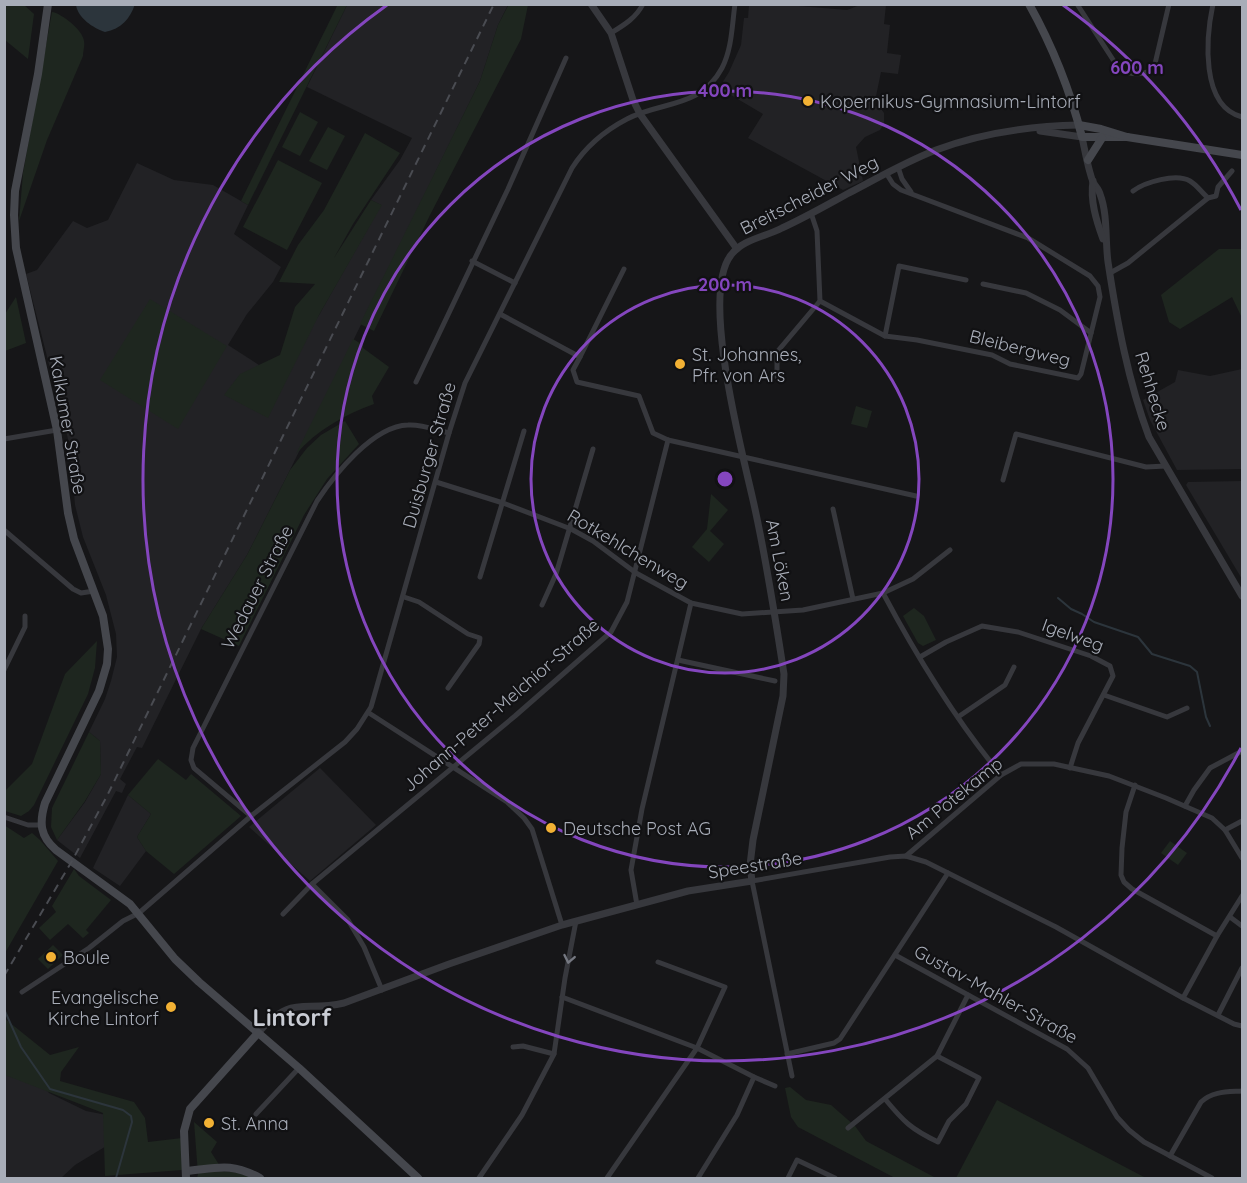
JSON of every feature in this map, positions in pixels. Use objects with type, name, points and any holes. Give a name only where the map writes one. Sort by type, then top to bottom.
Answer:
[{"type":"main road","name":"Kalkumer Straße","points":[[48,4],[38,74],[15,191],[16,248],[57,430],[68,513],[74,539],[103,616],[107,635],[106,671],[99,692],[45,803],[41,825],[43,835],[56,850],[113,890],[139,913]]},
{"type":"main road","name":"Rehhecke","points":[[1029,4],[1056,56],[1082,137]]},
{"type":"main road","name":"Breitscheider Weg","points":[[1079,125],[1126,137],[1242,155]]},
{"type":"main road","name":"Breitscheider Weg","points":[[1082,137],[1126,137]]},
{"type":"main road","points":[[1088,160],[1102,138]]},
{"type":"main road","points":[[139,913],[175,959],[299,1068],[418,1179]]},
{"type":"main road","points":[[258,1033],[190,1109],[184,1131],[186,1175],[232,1167],[244,1170],[260,1179]]},
{"type":"street","name":"Breitscheider Weg","points":[[591,4],[611,33],[633,100],[640,114],[736,249],[745,243],[780,230],[886,173],[934,151],[967,140],[1079,125]]},
{"type":"street","points":[[611,33],[628,23],[639,12],[643,4]]},
{"type":"street","name":"Duisburger Straße","points":[[22,992],[89,948],[123,921],[139,913],[251,816],[345,741],[369,713],[465,384],[579,156],[596,139],[628,118],[682,103],[692,98],[714,78],[726,56],[735,4]]},
{"type":"street","points":[[1077,4],[1119,69],[1139,74],[1148,74],[1154,68],[1169,4]]},
{"type":"street","points":[[1213,4],[1207,44],[1216,93],[1221,104],[1242,117]]},
{"type":"street","points":[[416,382],[508,189],[566,58]]},
{"type":"street","name":"Breitscheider Weg","points":[[1031,130],[1082,137]]},
{"type":"street","name":"Rehhecke","points":[[1082,137],[1093,181],[1100,193],[1106,223],[1110,273],[1138,409],[1149,437],[1242,596]]},
{"type":"street","points":[[898,167],[902,179],[912,193]]},
{"type":"street","points":[[1110,273],[1127,264],[1208,198],[1216,196],[1218,187],[1232,171]]},
{"type":"street","name":"Bleibergweg","points":[[820,301],[885,336],[992,355],[1010,364],[1074,378],[1081,374],[1100,292],[1090,276],[1028,238],[901,190],[893,184],[886,173]]},
{"type":"street","points":[[1133,191],[1150,182],[1182,178],[1191,182],[1208,198]]},
{"type":"street","points":[[777,377],[777,352],[820,301],[817,231],[811,213]]},
{"type":"street","name":"Am Löken","points":[[736,249],[725,264],[719,290],[725,366],[742,457],[753,499],[785,683],[753,840],[750,865],[752,881]]},
{"type":"street","points":[[472,261],[515,283]]},
{"type":"street","points":[[885,336],[899,266],[966,280]]},
{"type":"street","points":[[624,269],[573,370],[578,382],[639,396],[653,433],[668,440],[916,496]]},
{"type":"street","points":[[983,284],[1026,293],[1060,310],[1091,333]]},
{"type":"street","points":[[500,314],[580,357]]},
{"type":"street","name":"Wedauer Straße","points":[[251,816],[194,768],[191,760],[193,748],[317,501],[350,459],[368,443],[394,428],[407,424],[449,433]]},
{"type":"street","points":[[4,439],[57,430]]},
{"type":"street","points":[[480,577],[524,431]]},
{"type":"street","points":[[1003,480],[1016,434],[1146,467],[1166,466]]},
{"type":"street","name":"Johann-Peter-Melchior-Straße","points":[[284,914],[312,884],[572,668],[611,632],[627,602],[636,573],[668,440]]},
{"type":"street","points":[[542,605],[553,584],[571,529],[592,449]]},
{"type":"street","name":"Rotkehlchenweg","points":[[436,482],[503,503],[571,529],[593,541],[636,573],[691,603],[742,614],[803,610],[883,593],[913,579],[950,550]]},
{"type":"street","points":[[833,509],[853,599]]},
{"type":"street","points":[[4,530],[73,589],[81,593],[94,591]]},
{"type":"street","points":[[883,593],[943,696],[1001,775]]},
{"type":"street","points":[[404,597],[419,602],[468,634],[480,638],[479,644],[448,688]]},
{"type":"street","points":[[637,905],[631,870],[642,809],[691,603]]},
{"type":"street","points":[[4,670],[25,627],[24,616]]},
{"type":"street","name":"Igelweg","points":[[920,657],[982,626],[1018,632],[1091,657],[1110,666],[1113,676],[1078,743],[1070,768]]},
{"type":"street","points":[[678,660],[775,681]]},
{"type":"street","points":[[958,717],[1005,685],[1014,667]]},
{"type":"street","points":[[1104,695],[1167,717],[1188,708]]},
{"type":"street","points":[[369,713],[507,802],[524,818],[532,829],[562,926]]},
{"type":"street","points":[[1185,806],[1210,768],[1242,751]]},
{"type":"street","name":"Am Potekamp","points":[[906,856],[1001,775],[1021,764],[1054,764],[1110,776],[1212,818],[1225,830],[1242,858]]},
{"type":"street","points":[[1135,785],[1126,812],[1121,875],[1124,882],[1132,889],[1217,936]]},
{"type":"street","points":[[4,817],[28,825],[41,825]]},
{"type":"street","points":[[1225,830],[1242,820]]},
{"type":"street","name":"Speestraße","points":[[258,1033],[276,1014],[289,1008],[310,1005],[332,1006],[576,921],[688,891],[906,856],[926,862],[1056,927],[1183,998],[1242,1026]]},
{"type":"street","points":[[788,1054],[840,1040],[948,873]]},
{"type":"street","points":[[752,881],[792,1076]]},
{"type":"street","points":[[312,884],[348,920],[364,947],[382,990]]},
{"type":"street","points":[[1183,998],[1242,896]]},
{"type":"street","points":[[1230,917],[1242,926]]},
{"type":"street","points":[[479,1179],[522,1114],[554,1054],[576,921]]},
{"type":"street","name":"Gustav-Mahler-Straße","points":[[895,955],[1067,1049],[1078,1057],[1098,1082],[1117,1117],[1129,1130],[1144,1142],[1212,1179]]},
{"type":"street","points":[[606,1179],[697,1048],[725,987],[658,962]]},
{"type":"street","points":[[1218,1015],[1242,968]]},
{"type":"street","points":[[848,1128],[937,1056],[968,995]]},
{"type":"street","points":[[562,997],[697,1048],[775,1086]]},
{"type":"street","points":[[513,1047],[523,1046],[554,1054]]},
{"type":"street","points":[[885,1099],[905,1123],[938,1142],[949,1121],[966,1104],[979,1078],[937,1056]]},
{"type":"street","points":[[256,1114],[299,1068]]},
{"type":"street","points":[[698,1179],[737,1115],[754,1077]]},
{"type":"street","points":[[1170,1156],[1201,1101],[1216,1093],[1242,1091]]},
{"type":"street","points":[[788,1179],[797,1160],[835,1179]]},
{"type":"shaded area","points":[[5,4],[24,5],[34,14],[28,59],[5,40]]},
{"type":"shaded area","points":[[135,4],[124,22],[105,32],[87,22],[77,10],[76,5]]},
{"type":"shaded area","points":[[338,4],[347,5],[248,205],[241,201]]},
{"type":"shaded area","points":[[509,4],[528,5],[521,39],[430,215],[374,331],[360,324],[480,81],[498,25]]},
{"type":"shaded area","points":[[347,5],[508,5],[498,25],[480,81],[290,470],[247,555],[201,629],[142,748],[137,747],[120,779],[126,784],[122,793],[116,791],[80,858],[57,840],[85,802],[101,774],[100,741],[89,732],[111,681],[117,657],[116,634],[106,595],[83,537],[75,505],[70,447],[26,274],[37,270],[73,221],[87,228],[108,220],[137,163],[174,180],[213,185],[248,205],[234,234],[281,267],[273,282],[247,314],[228,345],[273,374],[319,315],[381,205],[371,200],[400,160],[412,138],[307,87]]},
{"type":"shaded area","name":"Kopernikus-Gymnasium-Lintorf","points":[[749,5],[787,5],[847,10],[860,5],[886,5],[884,24],[890,25],[887,53],[901,55],[898,74],[881,72],[874,106],[880,107],[884,113],[884,124],[880,130],[865,137],[856,147],[863,181],[843,190],[748,138],[763,114],[719,88],[741,45],[744,18],[748,18]]},
{"type":"shaded area","points":[[52,12],[66,19],[80,32],[84,43],[83,56],[47,140],[19,221],[23,173]]},
{"type":"shaded area","points":[[300,112],[318,122],[300,156],[282,147]]},
{"type":"shaded area","points":[[328,127],[345,136],[327,170],[309,161]]},
{"type":"shaded area","points":[[365,133],[400,153],[353,224],[334,258],[371,200],[382,205],[319,315],[268,418],[224,395],[240,374],[280,355],[295,307],[315,284],[279,282],[298,245],[324,210]]},
{"type":"shaded area","points":[[278,160],[322,183],[287,250],[243,227]]},
{"type":"shaded area","points":[[1219,249],[1242,249],[1242,318],[1232,297],[1180,329],[1169,322],[1161,295]]},
{"type":"shaded area","points":[[16,297],[26,343],[5,351],[5,314]]},
{"type":"shaded area","points":[[150,299],[227,346],[178,429],[100,380]]},
{"type":"shaded area","points":[[353,339],[389,367],[372,396],[374,404],[332,424],[296,454]]},
{"type":"shaded area","points":[[1242,369],[1242,469],[1177,470],[1150,420],[1143,400],[1175,382],[1178,370],[1210,376]]},
{"type":"shaded area","points":[[856,406],[872,411],[867,428],[851,424]]},
{"type":"shaded area","points":[[345,421],[359,444],[327,479],[304,515],[239,646],[201,629],[247,555],[290,470],[307,448],[321,435]]},
{"type":"shaded area","points":[[1242,481],[1242,579],[1186,485],[1188,482]]},
{"type":"shaded area","points":[[711,494],[728,510],[710,531],[724,544],[709,562],[692,547],[707,529]]},
{"type":"shaded area","points":[[914,608],[924,616],[936,640],[923,646],[918,643],[903,616]]},
{"type":"shaded area","points":[[97,641],[95,668],[88,694],[34,805],[21,816],[5,811],[5,791],[32,764],[65,674]]},
{"type":"shaded area","points":[[89,732],[100,741],[101,774],[57,840],[51,827],[52,808]]},
{"type":"shaded area","points":[[158,759],[186,780],[191,774],[241,816],[174,874],[146,851],[137,837],[151,814],[128,795]]},
{"type":"shaded area","points":[[320,768],[376,825],[310,881],[249,827]]},
{"type":"shaded area","points":[[128,795],[151,814],[137,837],[146,851],[120,886],[93,868]]},
{"type":"shaded area","points":[[4,825],[24,838],[32,833],[58,861],[5,953]]},
{"type":"shaded area","points":[[1170,841],[1187,853],[1178,865],[1161,853]]},
{"type":"shaded area","points":[[74,869],[79,876],[111,900],[86,930],[89,933],[83,938],[68,924],[50,940],[39,928],[56,912],[52,906]]},
{"type":"shaded area","name":"Boule","points":[[53,945],[63,955],[48,969],[38,959]]},
{"type":"shaded area","points":[[4,1018],[50,1055],[79,1047],[61,1072],[60,1081],[134,1102],[145,1118],[148,1142],[182,1138],[182,1170],[105,1176],[103,1113],[5,1075]]},
{"type":"shaded area","points":[[22,1057],[49,1093],[86,1111],[122,1118],[121,1137],[75,1165],[61,1178],[5,1178],[5,1061]]},
{"type":"shaded area","points":[[790,1087],[806,1100],[831,1105],[855,1126],[866,1141],[936,1178],[895,1178],[798,1127],[791,1117],[785,1088]]},
{"type":"shaded area","points":[[997,1100],[1146,1178],[956,1178]]},
{"type":"shaded area","points":[[194,1122],[217,1142],[211,1152],[223,1171],[254,1178],[197,1178]]},
{"type":"waterway","points":[[1058,598],[1071,609],[1094,622],[1138,637],[1152,654],[1190,666],[1197,672],[1210,726]]},
{"type":"waterway","points":[[4,1009],[21,1047],[50,1089],[123,1110],[131,1116],[132,1122],[116,1178]]},
{"type":"railway","points":[[4,976],[72,861],[107,796],[494,4]]},
{"type":"place","name":"Kopernikus-Gymnasium-Lintorf","points":[[808,101]]},
{"type":"place","name":"St. Johannes, Pfr. von Ars","points":[[680,364]]},
{"type":"place","name":"Deutsche Post AG","points":[[551,828]]},
{"type":"place","name":"Boule","points":[[51,957]]},
{"type":"place","name":"Evangelische Kirche Lintorf","points":[[171,1007]]},
{"type":"place","name":"St. Anna","points":[[209,1123]]},
{"type":"district","name":"Lintorf","points":[[292,1017]]}]
